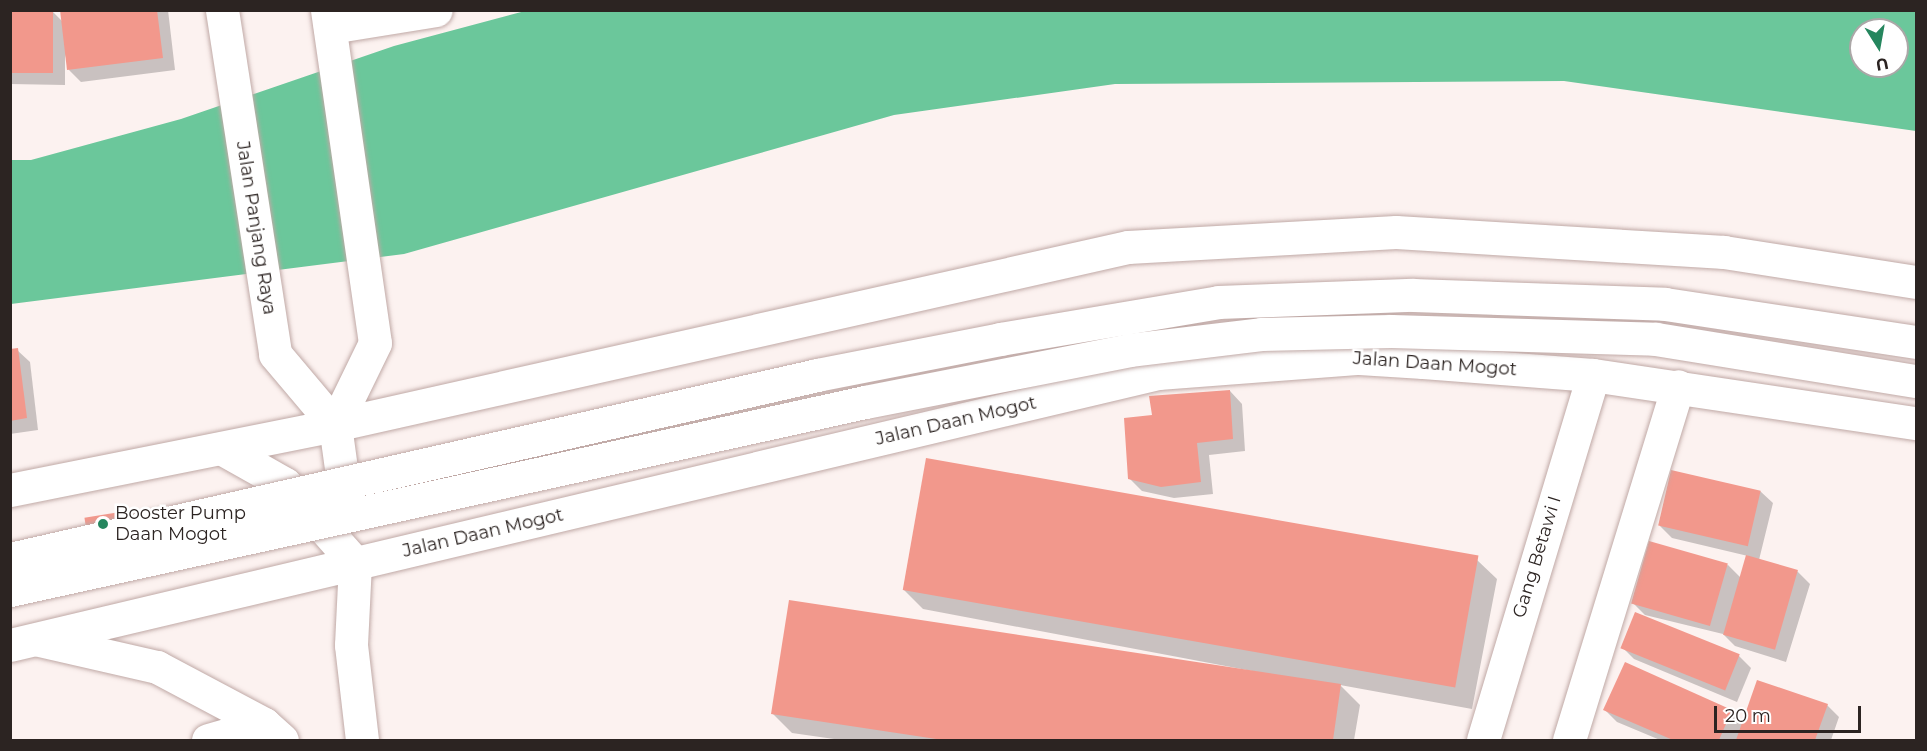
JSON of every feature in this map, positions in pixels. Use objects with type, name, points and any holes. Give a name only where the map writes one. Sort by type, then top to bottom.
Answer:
[{"type":"main road","name":"Jalan Panjang Raya","points":[[222,10],[275,354],[334,425]]},
{"type":"main road","points":[[362,741],[351,645],[355,563],[334,425],[375,342],[330,28],[436,10]]},
{"type":"main road","points":[[10,490],[334,425],[1128,247],[1396,232],[1724,252],[1917,282]]},
{"type":"main road","points":[[10,559],[817,375],[1218,302],[1413,295],[1665,304],[1917,342]]},
{"type":"main road","name":"Jalan Daan Mogot","points":[[10,590],[865,402],[1129,350],[1250,336],[1391,332],[1656,339],[1917,381]]},
{"type":"main road","name":"Jalan Daan Mogot","points":[[25,642],[1158,373],[1359,358],[1593,375],[1917,423]]},
{"type":"main road","name":"Gang Betawi I","points":[[1483,741],[1593,375]]},
{"type":"main road","points":[[1569,741],[1678,386]]},
{"type":"main road","points":[[223,449],[285,484],[355,563]]},
{"type":"main road","points":[[25,642],[157,667],[273,732]]},
{"type":"main road","points":[[208,741],[273,732]]},
{"type":"shaded area","points":[[525,11],[1916,11],[1916,131],[1564,81],[1115,84],[894,115],[404,254],[11,304],[10,160],[31,160],[181,119],[394,46]]},
{"type":"building","points":[[10,10],[53,10],[53,73],[10,73]]},
{"type":"building","points":[[60,10],[157,10],[163,58],[67,70]]},
{"type":"building","points":[[18,348],[27,418],[10,421],[10,349]]},
{"type":"building","points":[[1230,390],[1233,439],[1197,443],[1201,482],[1161,487],[1128,479],[1124,418],[1152,415],[1149,396]]},
{"type":"building","points":[[926,458],[1478,555],[1455,687],[903,590]]},
{"type":"building","points":[[1671,470],[1761,491],[1748,546],[1658,526]]},
{"type":"building","name":"Booster Pump Daan Mogot","points":[[120,512],[123,531],[87,536],[84,518]]},
{"type":"building","points":[[1649,541],[1728,564],[1710,626],[1631,603]]},
{"type":"building","points":[[1746,555],[1798,570],[1775,650],[1723,635]]},
{"type":"building","points":[[789,600],[1341,684],[1333,740],[943,740],[771,714]]},
{"type":"building","points":[[1635,612],[1740,654],[1725,690],[1620,648]]},
{"type":"building","points":[[1625,662],[1732,710],[1719,740],[1673,740],[1603,710]]},
{"type":"building","points":[[1757,680],[1828,704],[1815,740],[1736,740]]},
{"type":"place","name":"Booster Pump Daan Mogot","points":[[103,524]]}]
